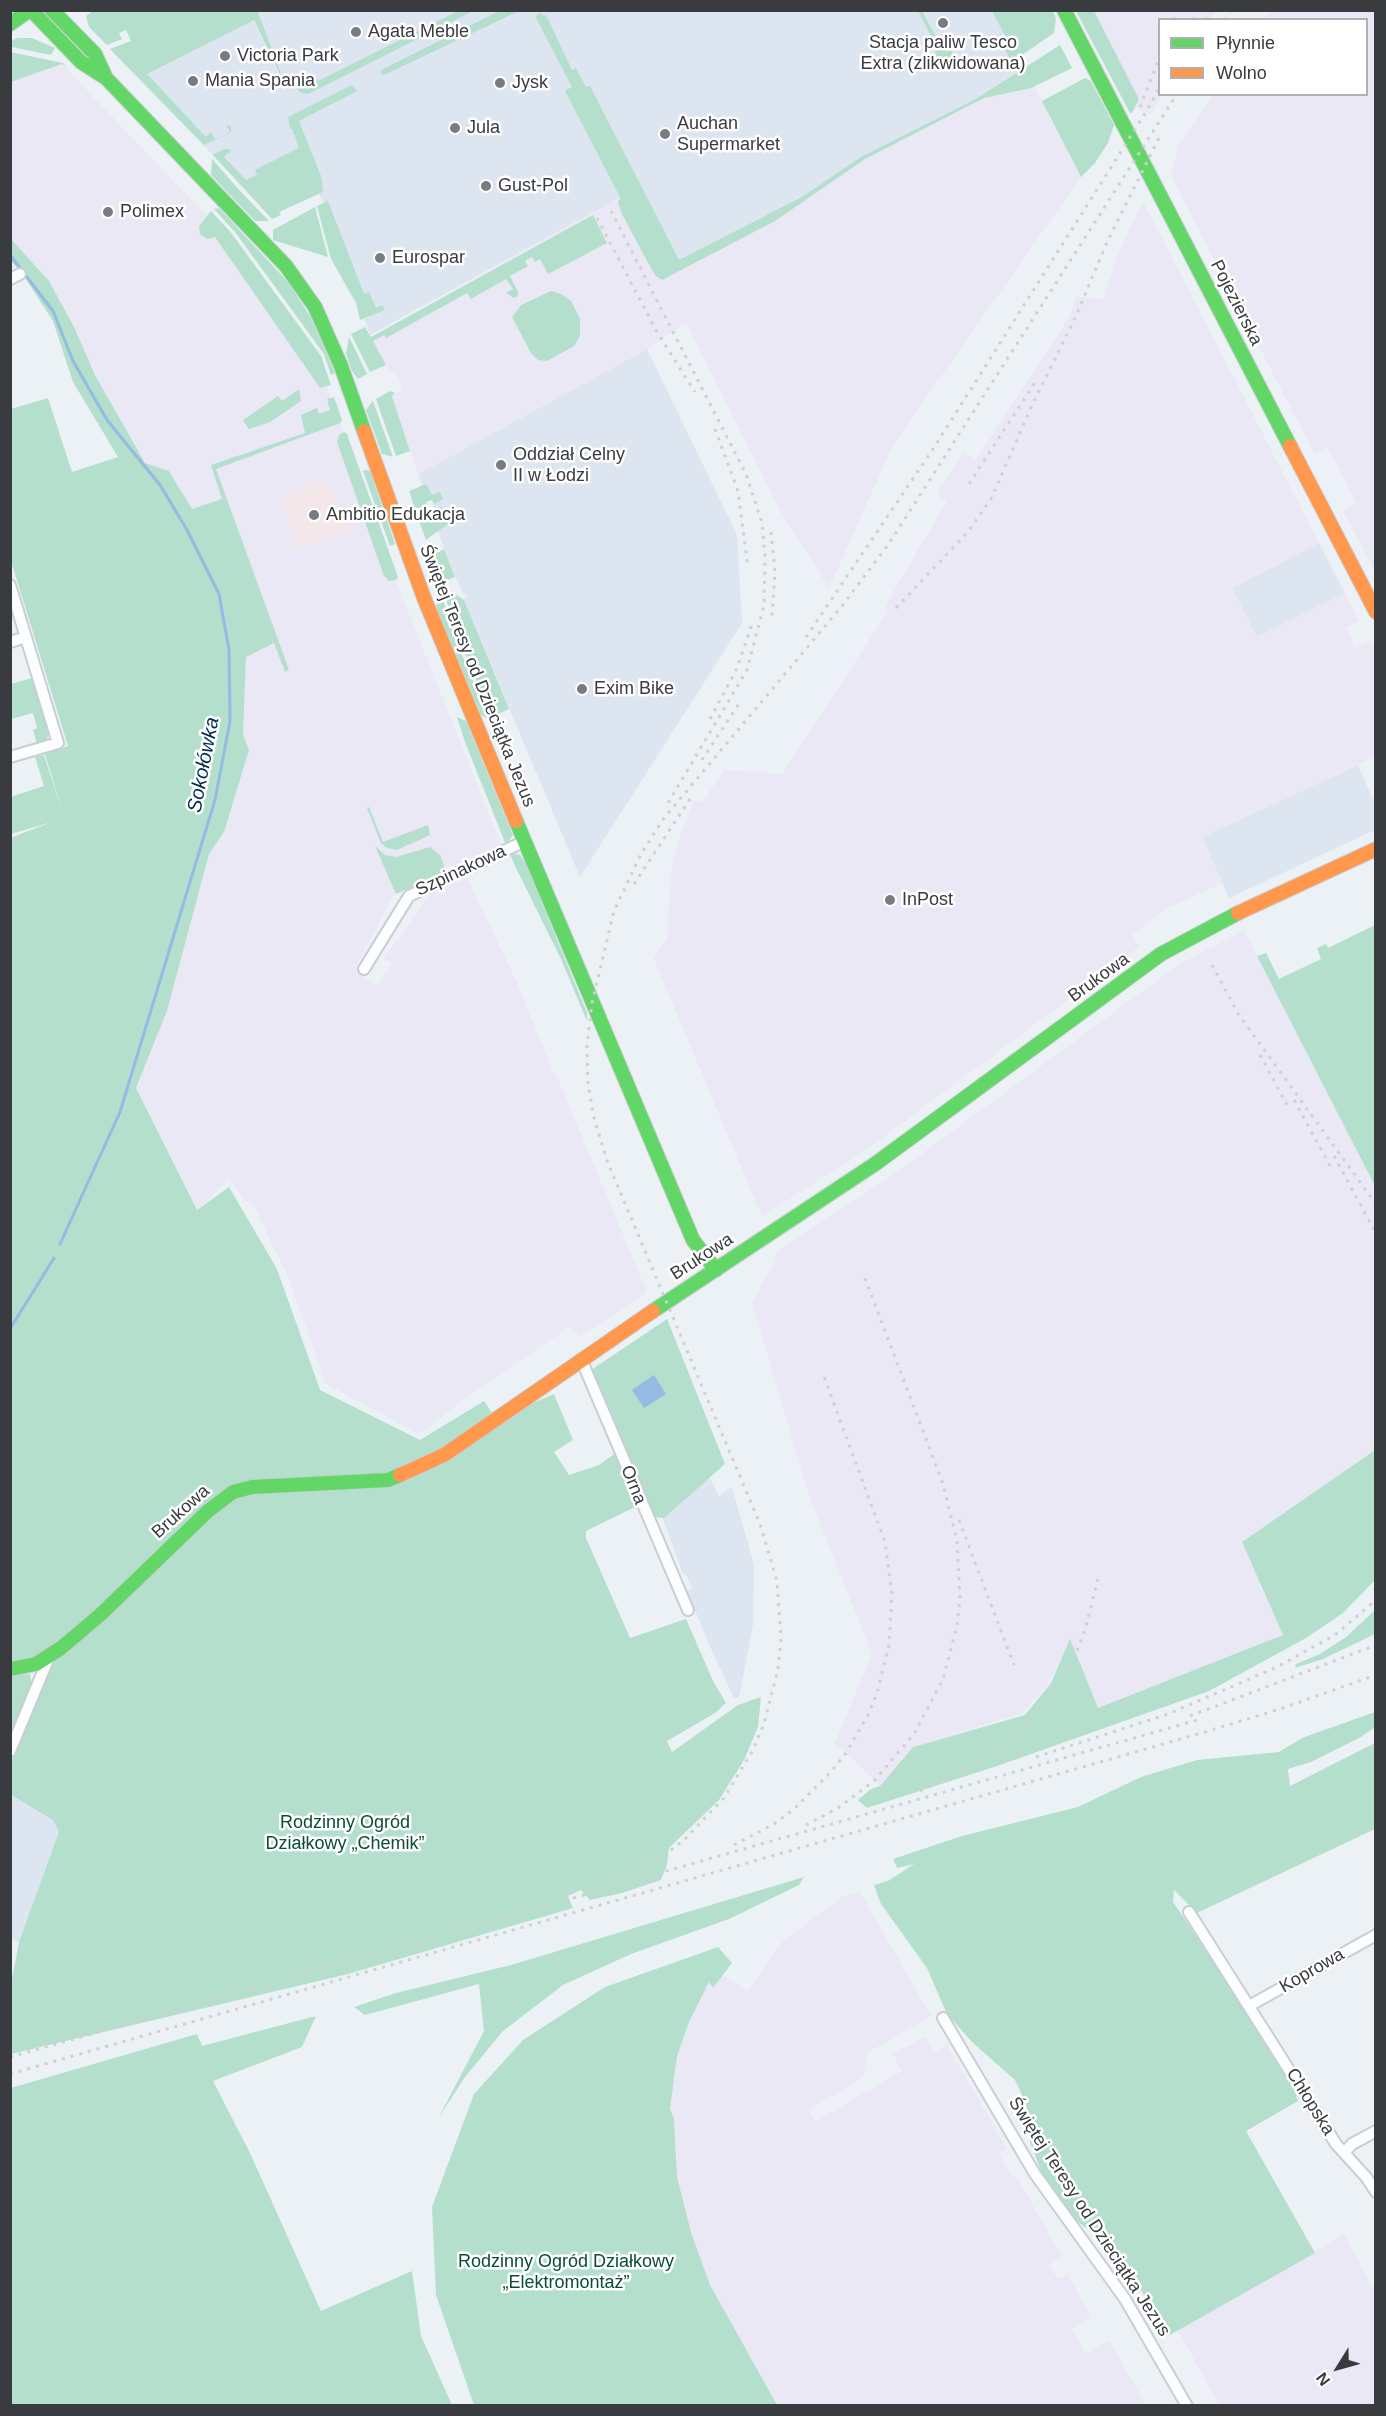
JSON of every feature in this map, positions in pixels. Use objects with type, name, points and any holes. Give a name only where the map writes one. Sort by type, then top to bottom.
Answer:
[{"type":"street","points":[[10,24],[30,10]]},
{"type":"street","name":"Świętej Teresy od Dzieciątka Jezus","points":[[30,10],[81,63],[106,78],[281,260],[315,307],[342,366],[414,571],[525,841],[682,1217],[698,1250],[716,1270]]},
{"type":"street","name":"Świętej Teresy od Dzieciątka Jezus","points":[[52,10],[95,54],[106,78]]},
{"type":"street","name":"Pojezierska","points":[[1064,10],[1376,612]]},
{"type":"street","points":[[10,585],[58,742],[10,757]]},
{"type":"street","points":[[10,642],[26,637]]},
{"type":"street","name":"Szpinakowa","points":[[364,969],[408,896],[525,841]]},
{"type":"street","name":"Brukowa","points":[[10,1669],[30,1666],[49,1657],[100,1615],[143,1571],[208,1511],[233,1492],[252,1487],[388,1480],[444,1455],[580,1359],[875,1164],[1161,954],[1216,924],[1376,849]]},
{"type":"street","name":"Orna","points":[[580,1359],[688,1610]]},
{"type":"street","name":"Brukowa","points":[[10,1751],[49,1657]]},
{"type":"street","name":"Chłopska","points":[[1189,1912],[1336,2144],[1366,2177],[1376,2192]]},
{"type":"street","name":"Koprowa","points":[[1250,2007],[1376,1935]]},
{"type":"street","name":"Świętej Teresy od Dzieciątka Jezus","points":[[944,2018],[1035,2174],[1120,2291],[1187,2406]]},
{"type":"street","points":[[1345,2152],[1352,2144],[1376,2131]]},
{"type":"shaded area","points":[[992,10],[1021,69],[964,107],[802,199],[678,262],[639,187],[370,335],[319,192],[271,215],[110,49],[249,11],[286,90],[259,11]]},
{"type":"shaded area","points":[[1094,11],[1216,11],[1211,18],[1158,18],[1158,96],[1161,96],[1151,115],[1136,107],[1139,99]]},
{"type":"shaded area","points":[[1270,11],[1375,11],[1375,572],[1343,510],[1356,503],[1333,457],[1328,448],[1315,455],[1171,176],[1178,145],[1212,96],[1368,96],[1368,18],[1265,18]]},
{"type":"shaded area","points":[[62,64],[206,215],[213,215],[318,360],[398,586],[501,845],[395,891],[355,969],[377,986],[392,964],[384,958],[432,892],[467,878],[515,978],[551,1066],[548,1070],[556,1074],[647,1292],[579,1337],[571,1326],[482,1386],[419,1434],[326,1384],[289,1279],[254,1206],[244,1200],[229,1179],[197,1211],[136,1088],[167,1011],[209,854],[224,832],[249,750],[243,735],[246,656],[274,643],[222,499],[192,509],[169,471],[145,463],[88,362],[49,281],[11,239],[11,82]]},
{"type":"shaded area","points":[[1034,86],[1081,177],[893,445],[829,588],[778,507],[686,323],[647,349],[418,474],[392,395],[403,388],[395,371],[390,373],[370,338],[622,196],[660,271],[802,199],[862,159],[987,95]]},
{"type":"shaded area","points":[[1143,201],[1319,543],[1232,588],[1257,637],[1345,593],[1359,621],[1346,628],[1355,647],[1370,641],[1375,652],[1375,757],[1202,837],[1222,883],[1164,910],[1133,935],[1139,947],[878,1141],[762,1217],[653,957],[667,940],[671,871],[678,841],[694,800],[702,803],[724,770],[782,774],[888,611],[885,606],[947,501],[937,494],[964,452],[976,460],[1069,317],[1076,297],[1103,299],[1120,249]]},
{"type":"shaded area","points":[[647,349],[737,535],[742,623],[580,877],[464,600],[467,595],[463,593],[449,562],[432,514],[436,512],[432,500],[428,502],[418,474]]},
{"type":"shaded area","name":"Ambitio Edukacja","points":[[306,479],[320,484],[330,481],[348,531],[297,549],[280,499],[309,488]]},
{"type":"shaded area","points":[[1319,543],[1345,593],[1257,637],[1232,588]]},
{"type":"shaded area","points":[[1358,765],[1375,804],[1375,830],[1229,898],[1202,837]]},
{"type":"shaded area","points":[[1244,930],[1375,1186],[1375,1450],[1242,1542],[1283,1635],[1098,1709],[1070,1640],[1050,1681],[1023,1713],[913,1747],[880,1786],[846,1753],[834,1745],[872,1654],[808,1493],[752,1302],[772,1267],[777,1252],[893,1175],[1178,965]]},
{"type":"shaded area","points":[[707,1472],[719,1496],[732,1487],[754,1565],[753,1625],[739,1698],[734,1698],[711,1649],[687,1591],[692,1588],[687,1576],[683,1574],[655,1497]]},
{"type":"shaded area","points":[[10,1793],[67,1821],[19,1942],[11,1939]]},
{"type":"shaded area","points":[[860,1892],[931,2016],[867,2053],[864,2077],[809,2110],[815,2122],[902,2071],[893,2054],[925,2037],[934,2052],[947,2045],[1007,2149],[999,2153],[1011,2176],[1017,2177],[1062,2257],[1049,2265],[1058,2279],[1067,2274],[1092,2317],[1072,2329],[1086,2354],[1109,2340],[1146,2405],[777,2405],[734,2330],[710,2285],[691,2232],[677,2177],[675,2118],[670,2109],[677,2056],[689,2022],[709,1981],[713,1988],[722,1975],[748,1991],[784,1940],[842,1897]]},
{"type":"shaded area","points":[[1344,2234],[1375,2292],[1375,2405],[1219,2405],[1178,2330]]},
{"type":"green space","points":[[93,11],[258,11],[287,90],[254,20],[147,74],[206,137],[211,132],[215,139],[230,132],[226,125],[231,126],[231,132],[204,145],[110,49],[131,41],[126,30],[119,33],[122,39],[107,45],[89,27],[86,16]]},
{"type":"green space","points":[[458,11],[473,11],[308,94],[301,93],[296,87],[315,77],[318,81]]},
{"type":"green space","points":[[499,11],[519,11],[384,75],[380,74],[383,69]]},
{"type":"green space","points":[[918,11],[922,11],[939,43],[946,40],[954,56],[952,60],[945,62],[936,57],[934,42]]},
{"type":"green space","points":[[992,11],[1053,11],[1056,18],[1054,33],[1019,57],[1010,58],[1001,44],[1007,40]]},
{"type":"green space","points":[[1076,11],[1094,11],[1139,99],[1132,113],[1130,113]]},
{"type":"green space","points":[[541,13],[543,16],[546,15],[572,70],[576,68],[586,87],[590,86],[679,260],[802,197],[861,157],[974,100],[1060,45],[1072,68],[1031,88],[984,98],[865,159],[775,221],[662,280],[656,276],[622,214],[618,203],[620,197],[565,91],[572,87],[535,16]]},
{"type":"green space","points":[[18,38],[32,38],[55,48],[51,55],[12,47],[11,41]]},
{"type":"green space","points":[[10,52],[63,63],[67,67],[62,64],[11,82]]},
{"type":"green space","points":[[1085,78],[1091,81],[1114,125],[1108,143],[1095,163],[1081,177],[1042,101]]},
{"type":"green space","points":[[352,85],[357,91],[299,121],[321,176],[323,192],[279,212],[281,215],[272,219],[213,155],[230,149],[231,154],[229,152],[224,157],[246,180],[257,175],[255,170],[299,148],[292,129],[290,129],[288,117]]},
{"type":"green space","points":[[212,159],[269,221],[255,221],[211,175]]},
{"type":"green space","points":[[328,201],[364,294],[369,292],[376,308],[382,305],[385,310],[360,320],[356,303],[331,259],[317,206]]},
{"type":"green space","points":[[315,207],[328,257],[273,240],[273,230]]},
{"type":"green space","points":[[219,208],[288,282],[310,316],[335,373],[331,375],[324,354],[235,232],[214,209]]},
{"type":"green space","points":[[211,211],[232,234],[321,356],[331,385],[320,388],[215,237],[207,239],[200,234],[199,226]]},
{"type":"green space","points":[[593,215],[607,243],[548,274],[540,259],[535,262],[532,257],[525,261],[528,266],[510,276],[518,296],[514,298],[506,293],[513,289],[506,279],[471,299],[467,293],[386,338],[384,335],[373,341],[386,365],[370,372],[351,334],[365,327],[371,337]]},
{"type":"green space","name":"Rodzinny Ogród Działkowy „Chemik”","points":[[11,239],[49,281],[74,327],[95,375],[145,463],[169,471],[192,509],[222,499],[211,465],[305,433],[301,415],[317,408],[319,414],[330,410],[327,399],[334,397],[342,420],[340,423],[216,469],[289,670],[285,672],[274,643],[246,657],[243,735],[249,750],[224,832],[209,854],[167,1011],[136,1088],[197,1210],[229,1187],[277,1269],[320,1390],[420,1440],[484,1401],[496,1419],[554,1394],[573,1440],[554,1452],[569,1475],[599,1465],[623,1448],[591,1370],[667,1319],[725,1464],[664,1518],[652,1517],[648,1509],[633,1508],[586,1531],[586,1538],[630,1638],[686,1619],[713,1681],[726,1703],[715,1713],[667,1741],[672,1752],[738,1705],[761,1697],[758,1727],[744,1760],[719,1800],[669,1848],[667,1864],[661,1880],[622,1893],[590,1900],[581,1890],[568,1896],[573,1908],[348,1974],[11,2054],[11,1984],[19,1942],[59,1832],[53,1820],[10,1794],[11,1762],[52,1663],[11,1663],[10,838],[52,822],[11,834],[10,797],[44,786],[35,757],[44,755],[64,817],[45,754],[68,746],[11,561],[11,409],[48,398],[72,472],[118,457],[73,382],[53,321],[22,273],[11,261]]},
{"type":"green space","points":[[551,291],[571,301],[580,319],[580,336],[574,346],[547,361],[538,360],[531,353],[512,317],[521,305]]},
{"type":"green space","points":[[349,337],[367,374],[358,379],[352,371],[346,354]]},
{"type":"green space","points":[[299,389],[301,401],[270,422],[249,429],[243,420],[278,396],[282,401]]},
{"type":"green space","points":[[390,391],[395,393],[392,396],[410,451],[396,456],[376,399]]},
{"type":"green space","points":[[373,401],[393,457],[382,454],[366,410]]},
{"type":"green space","points":[[344,432],[347,434],[398,577],[396,580],[389,581],[384,576],[337,442],[339,435]]},
{"type":"green space","points":[[363,471],[370,471],[395,544],[390,546]]},
{"type":"green space","points":[[426,484],[432,495],[440,492],[443,499],[434,504],[432,500],[426,502],[427,507],[415,509],[409,491]]},
{"type":"green space","points":[[441,507],[449,523],[426,540],[416,513]]},
{"type":"green space","points":[[444,549],[455,577],[441,583],[431,556]]},
{"type":"green space","points":[[452,592],[464,600],[509,709],[492,717],[460,642],[445,596]]},
{"type":"green space","points":[[442,597],[457,643],[489,719],[481,715],[437,611],[436,605]]},
{"type":"green space","points":[[32,678],[49,732],[47,740],[37,744],[33,730],[37,728],[33,713],[11,719],[11,684]]},
{"type":"green space","points":[[457,717],[466,721],[513,835],[506,845],[465,742]]},
{"type":"green space","points":[[369,807],[383,842],[428,825],[430,835],[397,850],[387,848],[381,843],[367,808]]},
{"type":"green space","points":[[375,846],[385,855],[396,857],[430,847],[440,855],[445,869],[440,875],[396,894]]},
{"type":"green space","points":[[510,854],[520,855],[526,864],[587,1013],[587,1021],[561,959],[516,868]]},
{"type":"green space","points":[[1375,925],[1375,1186],[1257,956],[1266,953],[1279,979],[1321,959],[1317,948],[1326,944],[1328,948]]},
{"type":"green space","points":[[1375,1450],[1375,1580],[1343,1613],[1306,1638],[1209,1691],[997,1766],[867,1808],[858,1800],[871,1789],[880,1786],[913,1747],[1025,1715],[1051,1683],[1070,1639],[1098,1708],[1283,1635],[1242,1542]]},
{"type":"green space","points":[[1375,1610],[1375,1634],[1323,1659],[1295,1668],[1296,1664],[1320,1654],[1346,1637]]},
{"type":"green space","points":[[30,1674],[32,1687],[11,1737],[11,1675]]},
{"type":"green space","points":[[1375,1712],[1375,1727],[1361,1737],[1311,1762],[1288,1769],[1290,1786],[1375,1743],[1375,1829],[1197,1913],[1174,1890],[1173,1902],[1289,2074],[1298,2101],[1246,2131],[1315,2253],[1168,2336],[1126,2264],[1096,2235],[1072,2218],[1043,2176],[1030,2142],[1026,2103],[1015,2080],[973,2043],[947,2014],[927,1968],[881,1904],[874,1885],[888,1881],[914,1864],[897,1868],[893,1859],[962,1836],[1078,1807],[1141,1777],[1197,1760],[1279,1752],[1302,1738]]},
{"type":"green space","points":[[804,1877],[799,1885],[729,1919],[631,1954],[563,1985],[503,2031],[465,2077],[439,2117],[484,2031],[479,1984],[365,2015],[354,2007],[396,1993],[511,1965]]},
{"type":"green space","name":"Rodzinny Ogród Działkowy „Elektromontaż”","points":[[718,1947],[732,1963],[713,1988],[709,1982],[689,2022],[677,2056],[670,2109],[674,2118],[677,2177],[691,2232],[710,2285],[777,2405],[474,2405],[436,2295],[432,2207],[474,2094],[523,2040],[605,1987]]},
{"type":"green space","points":[[316,2016],[302,2047],[213,2081],[250,2153],[321,2311],[412,2271],[421,2336],[452,2405],[11,2405],[11,2088],[197,2034],[202,2046]]},
{"type":"water","points":[[654,1375],[666,1394],[644,1408],[632,1390]]},
{"type":"waterway","name":"Sokołówka","points":[[10,255],[53,311],[73,361],[107,420],[160,485],[187,530],[219,594],[229,650],[230,721],[215,800],[120,1112],[60,1244]]},
{"type":"waterway","name":"Sokołówka","points":[[10,1329],[54,1258]]},
{"type":"railway","points":[[1174,18],[1176,10]]},
{"type":"railway","points":[[1194,18],[1197,10]]},
{"type":"railway","points":[[1207,18],[1212,10]]},
{"type":"railway","points":[[1226,18],[1231,10]]},
{"type":"railway","points":[[1140,107],[1158,62]]},
{"type":"railway","points":[[806,637],[933,449],[1158,91]]},
{"type":"railway","points":[[583,1895],[611,1885],[661,1858],[684,1840],[724,1798],[753,1750],[764,1724],[778,1669],[781,1640],[777,1581],[760,1524],[608,1163],[595,1122],[588,1085],[587,1045],[592,1003],[614,911],[641,854],[664,818],[842,606],[888,545],[1176,96]]},
{"type":"railway","points":[[896,608],[967,533],[991,499],[1032,405],[1076,316],[1108,240],[1161,134]]},
{"type":"railway","points":[[611,211],[746,474],[762,523],[765,556],[764,605],[747,670],[665,808]]},
{"type":"railway","points":[[597,218],[657,332],[695,392]]},
{"type":"railway","points":[[969,484],[1036,381]]},
{"type":"railway","points":[[715,429],[738,491],[748,568]]},
{"type":"railway","points":[[771,532],[775,572],[772,616]]},
{"type":"railway","points":[[710,719],[737,668],[752,624]]},
{"type":"railway","points":[[702,760],[740,702]]},
{"type":"railway","points":[[634,884],[692,796]]},
{"type":"railway","points":[[1212,965],[1239,1015],[1376,1204]]},
{"type":"railway","points":[[1260,1055],[1287,1105]]},
{"type":"railway","points":[[1294,1100],[1333,1171]]},
{"type":"railway","points":[[1334,1156],[1376,1233]]},
{"type":"railway","points":[[806,1825],[838,1808],[874,1781],[914,1734],[943,1679],[957,1626],[960,1598],[957,1541],[943,1484],[865,1278]]},
{"type":"railway","points":[[734,1845],[774,1824],[794,1809],[830,1773],[846,1753],[868,1715],[877,1693],[889,1645],[892,1595],[885,1542],[823,1374]]},
{"type":"railway","points":[[959,1520],[1014,1665]]},
{"type":"railway","points":[[920,1791],[983,1760],[1037,1713],[1076,1653],[1085,1630],[1099,1575]]},
{"type":"railway","points":[[1036,1757],[1168,1714],[1277,1667],[1335,1635],[1376,1600]]},
{"type":"railway","points":[[1190,1716],[1376,1645]]},
{"type":"railway","points":[[10,2074],[1205,1732],[1280,1709],[1376,1675]]},
{"type":"railway","points":[[631,1881],[1201,1719]]},
{"type":"railway","points":[[10,2057],[591,1893]]},
{"type":"traffic: fast","points":[[10,24],[30,10]]},
{"type":"traffic: fast","points":[[31,10],[81,62],[106,78],[286,266],[315,307],[341,366],[364,431]]},
{"type":"traffic: fast","points":[[52,10],[95,54],[106,78]]},
{"type":"traffic: fast","points":[[1064,10],[1290,446]]},
{"type":"traffic: fast","points":[[516,821],[693,1240],[716,1270]]},
{"type":"traffic: fast","points":[[653,1311],[875,1164],[1161,954],[1238,913]]},
{"type":"traffic: fast","points":[[10,1669],[36,1664],[61,1648],[100,1615],[208,1511],[233,1492],[252,1487],[388,1480],[400,1475]]},
{"type":"traffic: slow","points":[[364,431],[424,598],[516,821]]},
{"type":"traffic: slow","points":[[1290,446],[1376,612]]},
{"type":"traffic: slow","points":[[1238,913],[1376,849]]},
{"type":"traffic: slow","points":[[400,1475],[444,1455],[653,1311]]},
{"type":"place","name":"Stacja paliw Tesco Extra (zlikwidowana)","points":[[943,23]]},
{"type":"place","name":"Agata Meble","points":[[356,32]]},
{"type":"place","name":"Victoria Park","points":[[225,56]]},
{"type":"place","name":"Mania Spania","points":[[193,81]]},
{"type":"place","name":"Jysk","points":[[500,83]]},
{"type":"place","name":"Jula","points":[[455,128]]},
{"type":"place","name":"Auchan Supermarket","points":[[665,134]]},
{"type":"place","name":"Gust-Pol","points":[[486,186]]},
{"type":"place","name":"Polimex","points":[[108,212]]},
{"type":"place","name":"Eurospar","points":[[380,258]]},
{"type":"place","name":"Oddział Celny II w Łodzi","points":[[501,465]]},
{"type":"place","name":"Ambitio Edukacja","points":[[314,515]]},
{"type":"place","name":"Exim Bike","points":[[582,689]]},
{"type":"place","name":"InPost","points":[[890,900]]}]
